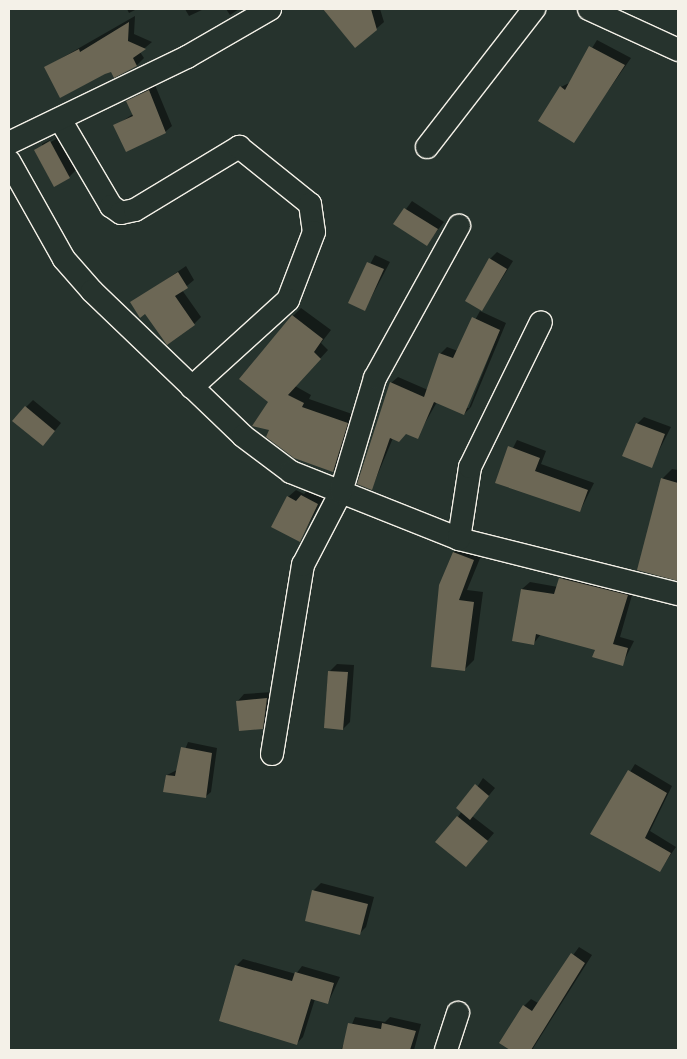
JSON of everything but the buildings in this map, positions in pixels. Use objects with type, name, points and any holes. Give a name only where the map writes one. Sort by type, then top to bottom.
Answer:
[{"type":"street","points":[[9,143],[61,121],[270,9]]},
{"type":"street","points":[[427,147],[534,9]]},
{"type":"street","points":[[589,9],[678,50]]},
{"type":"street","points":[[61,121],[110,206],[121,213],[135,210],[239,147],[310,204],[314,232],[310,252],[288,300],[192,387]]},
{"type":"street","points":[[9,161],[64,259],[192,387],[266,455],[291,472],[459,540],[678,594]]},
{"type":"street","points":[[272,754],[303,565],[340,492],[374,378],[459,226]]},
{"type":"street","points":[[459,540],[470,467],[541,322]]},
{"type":"street","points":[[446,1050],[458,1013]]}]
